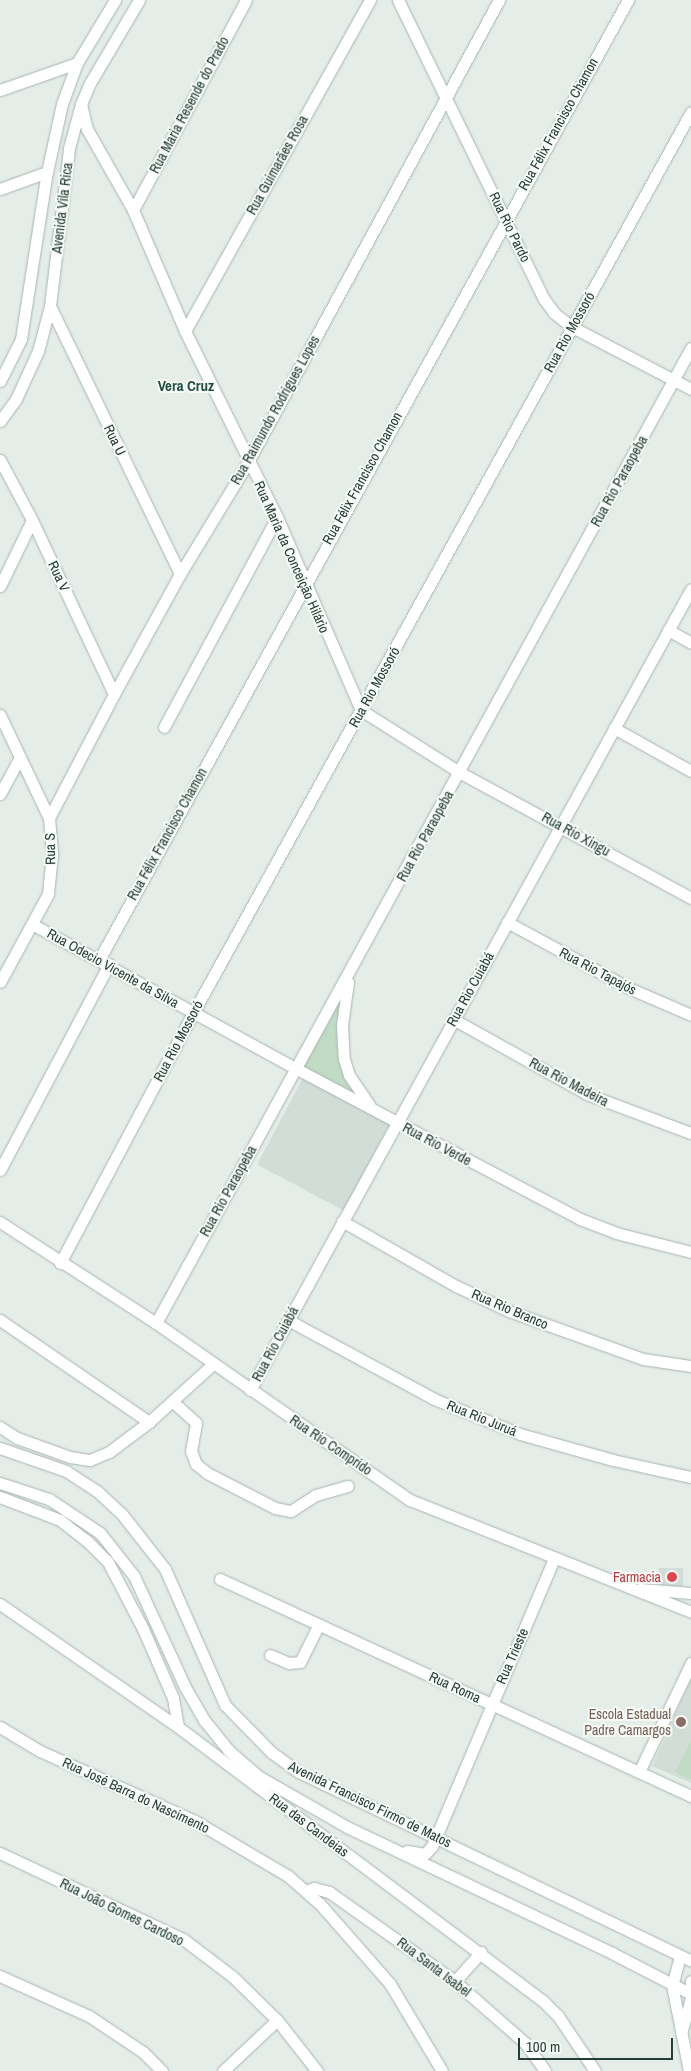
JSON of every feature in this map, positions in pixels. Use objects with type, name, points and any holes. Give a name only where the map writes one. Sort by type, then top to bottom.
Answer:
[{"type":"street","name":"Avenida Vila Rica","points":[[0,381],[21,339],[47,172],[62,104],[77,63],[115,0]]},
{"type":"street","name":"Avenida Vila Rica","points":[[0,421],[16,399],[38,351],[50,306],[69,148],[81,104],[90,83],[139,0]]},
{"type":"street","name":"Rua Maria Resende do Prado","points":[[132,210],[246,0]]},
{"type":"street","name":"Rua Guimarães Rosa","points":[[185,331],[370,0]]},
{"type":"street","name":"Rua Rio Pardo","points":[[398,0],[544,299],[554,313],[572,327],[691,389]]},
{"type":"street","name":"Rua Raimundo Rodrigues Lopes","points":[[49,818],[180,574],[248,462],[499,0]]},
{"type":"street","name":"Rua Félix Francisco Chamon","points":[[0,1170],[104,961],[303,584],[628,0]]},
{"type":"street","points":[[0,90],[77,63]]},
{"type":"street","name":"Rua Maria da Conceição Hilário","points":[[81,104],[93,138],[132,210],[185,331],[248,462],[277,517],[303,584],[361,710]]},
{"type":"street","name":"Rua Rio Mossoró","points":[[60,1263],[193,1013],[691,112]]},
{"type":"street","points":[[69,148],[80,140],[93,138]]},
{"type":"street","points":[[0,189],[47,172]]},
{"type":"street","name":"Rua U","points":[[50,306],[180,574]]},
{"type":"street","name":"Rua Rio Paraopeba","points":[[156,1323],[691,348]]},
{"type":"street","name":"Rua V","points":[[0,460],[32,520],[114,694]]},
{"type":"street","points":[[164,727],[277,517]]},
{"type":"street","points":[[0,586],[32,520]]},
{"type":"street","name":"Rua Rio Cuiabá","points":[[250,1390],[395,1122],[691,588]]},
{"type":"street","points":[[668,630],[691,643]]},
{"type":"street","points":[[361,710],[459,772]]},
{"type":"street","name":"Rua S","points":[[0,715],[49,818],[52,855],[48,894],[0,982]]},
{"type":"street","points":[[614,728],[691,771]]},
{"type":"street","points":[[0,794],[20,757]]},
{"type":"street","name":"Rua Rio Xingu","points":[[459,772],[561,825],[691,898]]},
{"type":"street","name":"Rua Rio Tapajós","points":[[507,922],[631,989],[691,1015]]},
{"type":"street","name":"Rua Odecio Vicente da Silva","points":[[32,924],[104,961],[193,1013]]},
{"type":"street","points":[[348,976],[342,1025],[344,1059],[349,1075],[373,1109]]},
{"type":"street","name":"Rua Rio Verde","points":[[193,1013],[580,1219],[616,1233],[691,1252]]},
{"type":"street","name":"Rua Rio Madeira","points":[[453,1019],[587,1094],[691,1133]]},
{"type":"street","name":"Rua Rio Branco","points":[[342,1221],[456,1286],[509,1310],[643,1359],[691,1366]]},
{"type":"street","name":"Rua Rio Comprido","points":[[0,1222],[60,1263],[156,1323],[410,1500],[691,1612]]},
{"type":"street","points":[[0,1320],[149,1422]]},
{"type":"street","name":"Rua Rio Juruá","points":[[288,1320],[434,1399],[520,1434],[612,1460],[691,1478]]},
{"type":"street","points":[[0,1426],[17,1438],[70,1458],[90,1460],[109,1452],[149,1422],[174,1402],[213,1364]]},
{"type":"street","points":[[174,1402],[196,1423],[191,1450],[196,1464],[207,1473],[275,1508],[290,1511],[316,1496],[348,1486]]},
{"type":"street","name":"Avenida Francisco Firmo de Matos","points":[[0,1448],[66,1471],[98,1492],[121,1514],[165,1569],[225,1705],[270,1752],[300,1772],[686,1958]]},
{"type":"street","name":"Avenida Francisco Firmo de Matos","points":[[0,1483],[49,1499],[100,1533],[134,1576],[185,1687],[204,1720],[228,1750],[265,1780],[347,1827],[377,1840],[691,1996]]},
{"type":"street","points":[[0,1496],[60,1520],[86,1540],[108,1562],[143,1630],[173,1698],[178,1727]]},
{"type":"street","name":"Rua Trieste","points":[[377,1840],[414,1853],[426,1854],[436,1836],[554,1559]]},
{"type":"street","name":"Rua Roma","points":[[220,1579],[691,1796]]},
{"type":"street","points":[[627,1588],[691,1592]]},
{"type":"street","name":"Rua das Candeias","points":[[0,1604],[178,1727],[481,1952],[542,2000],[558,2016],[595,2071]]},
{"type":"street","points":[[270,1655],[289,1663],[300,1662],[319,1624]]},
{"type":"street","points":[[639,1772],[691,1663]]},
{"type":"street","name":"Rua José Barra do Nascimento","points":[[0,1727],[40,1751],[195,1821],[288,1876],[306,1891],[390,1984],[442,2071]]},
{"type":"street","points":[[337,1845],[347,1827]]},
{"type":"street","name":"Rua João Gomes Cardoso","points":[[0,1853],[183,1939],[232,1976],[277,2020],[317,2071]]},
{"type":"street","name":"Rua Santa Isabel","points":[[306,1891],[314,1888],[329,1892],[455,1981],[525,2043],[544,2071]]},
{"type":"street","points":[[455,1981],[481,1952]]},
{"type":"street","points":[[686,1958],[672,1985],[680,2037],[689,2071]]},
{"type":"street","points":[[0,1976],[89,2016],[143,2052],[162,2071]]},
{"type":"street","points":[[691,1981],[691,1987]]},
{"type":"street","points":[[680,2037],[691,1996]]},
{"type":"street","points":[[223,2071],[277,2020]]},
{"type":"shaded area","points":[[303,1078],[390,1124],[344,1211],[257,1165]]},
{"type":"shaded area","name":"Farmacia","points":[[659,1568],[683,1568],[683,1586],[659,1586]]},
{"type":"shaded area","name":"Escola Estadual Padre Camargos","points":[[691,1679],[691,1783],[652,1766]]},
{"type":"green space","points":[[342,991],[338,1027],[358,1096],[301,1065]]},
{"type":"green space","points":[[691,1740],[691,1780],[675,1772]]},
{"type":"place","name":"Farmacia","points":[[672,1577]]},
{"type":"place","name":"Escola Estadual Padre Camargos","points":[[681,1722]]},
{"type":"district","name":"Vera Cruz","points":[[186,386]]}]
